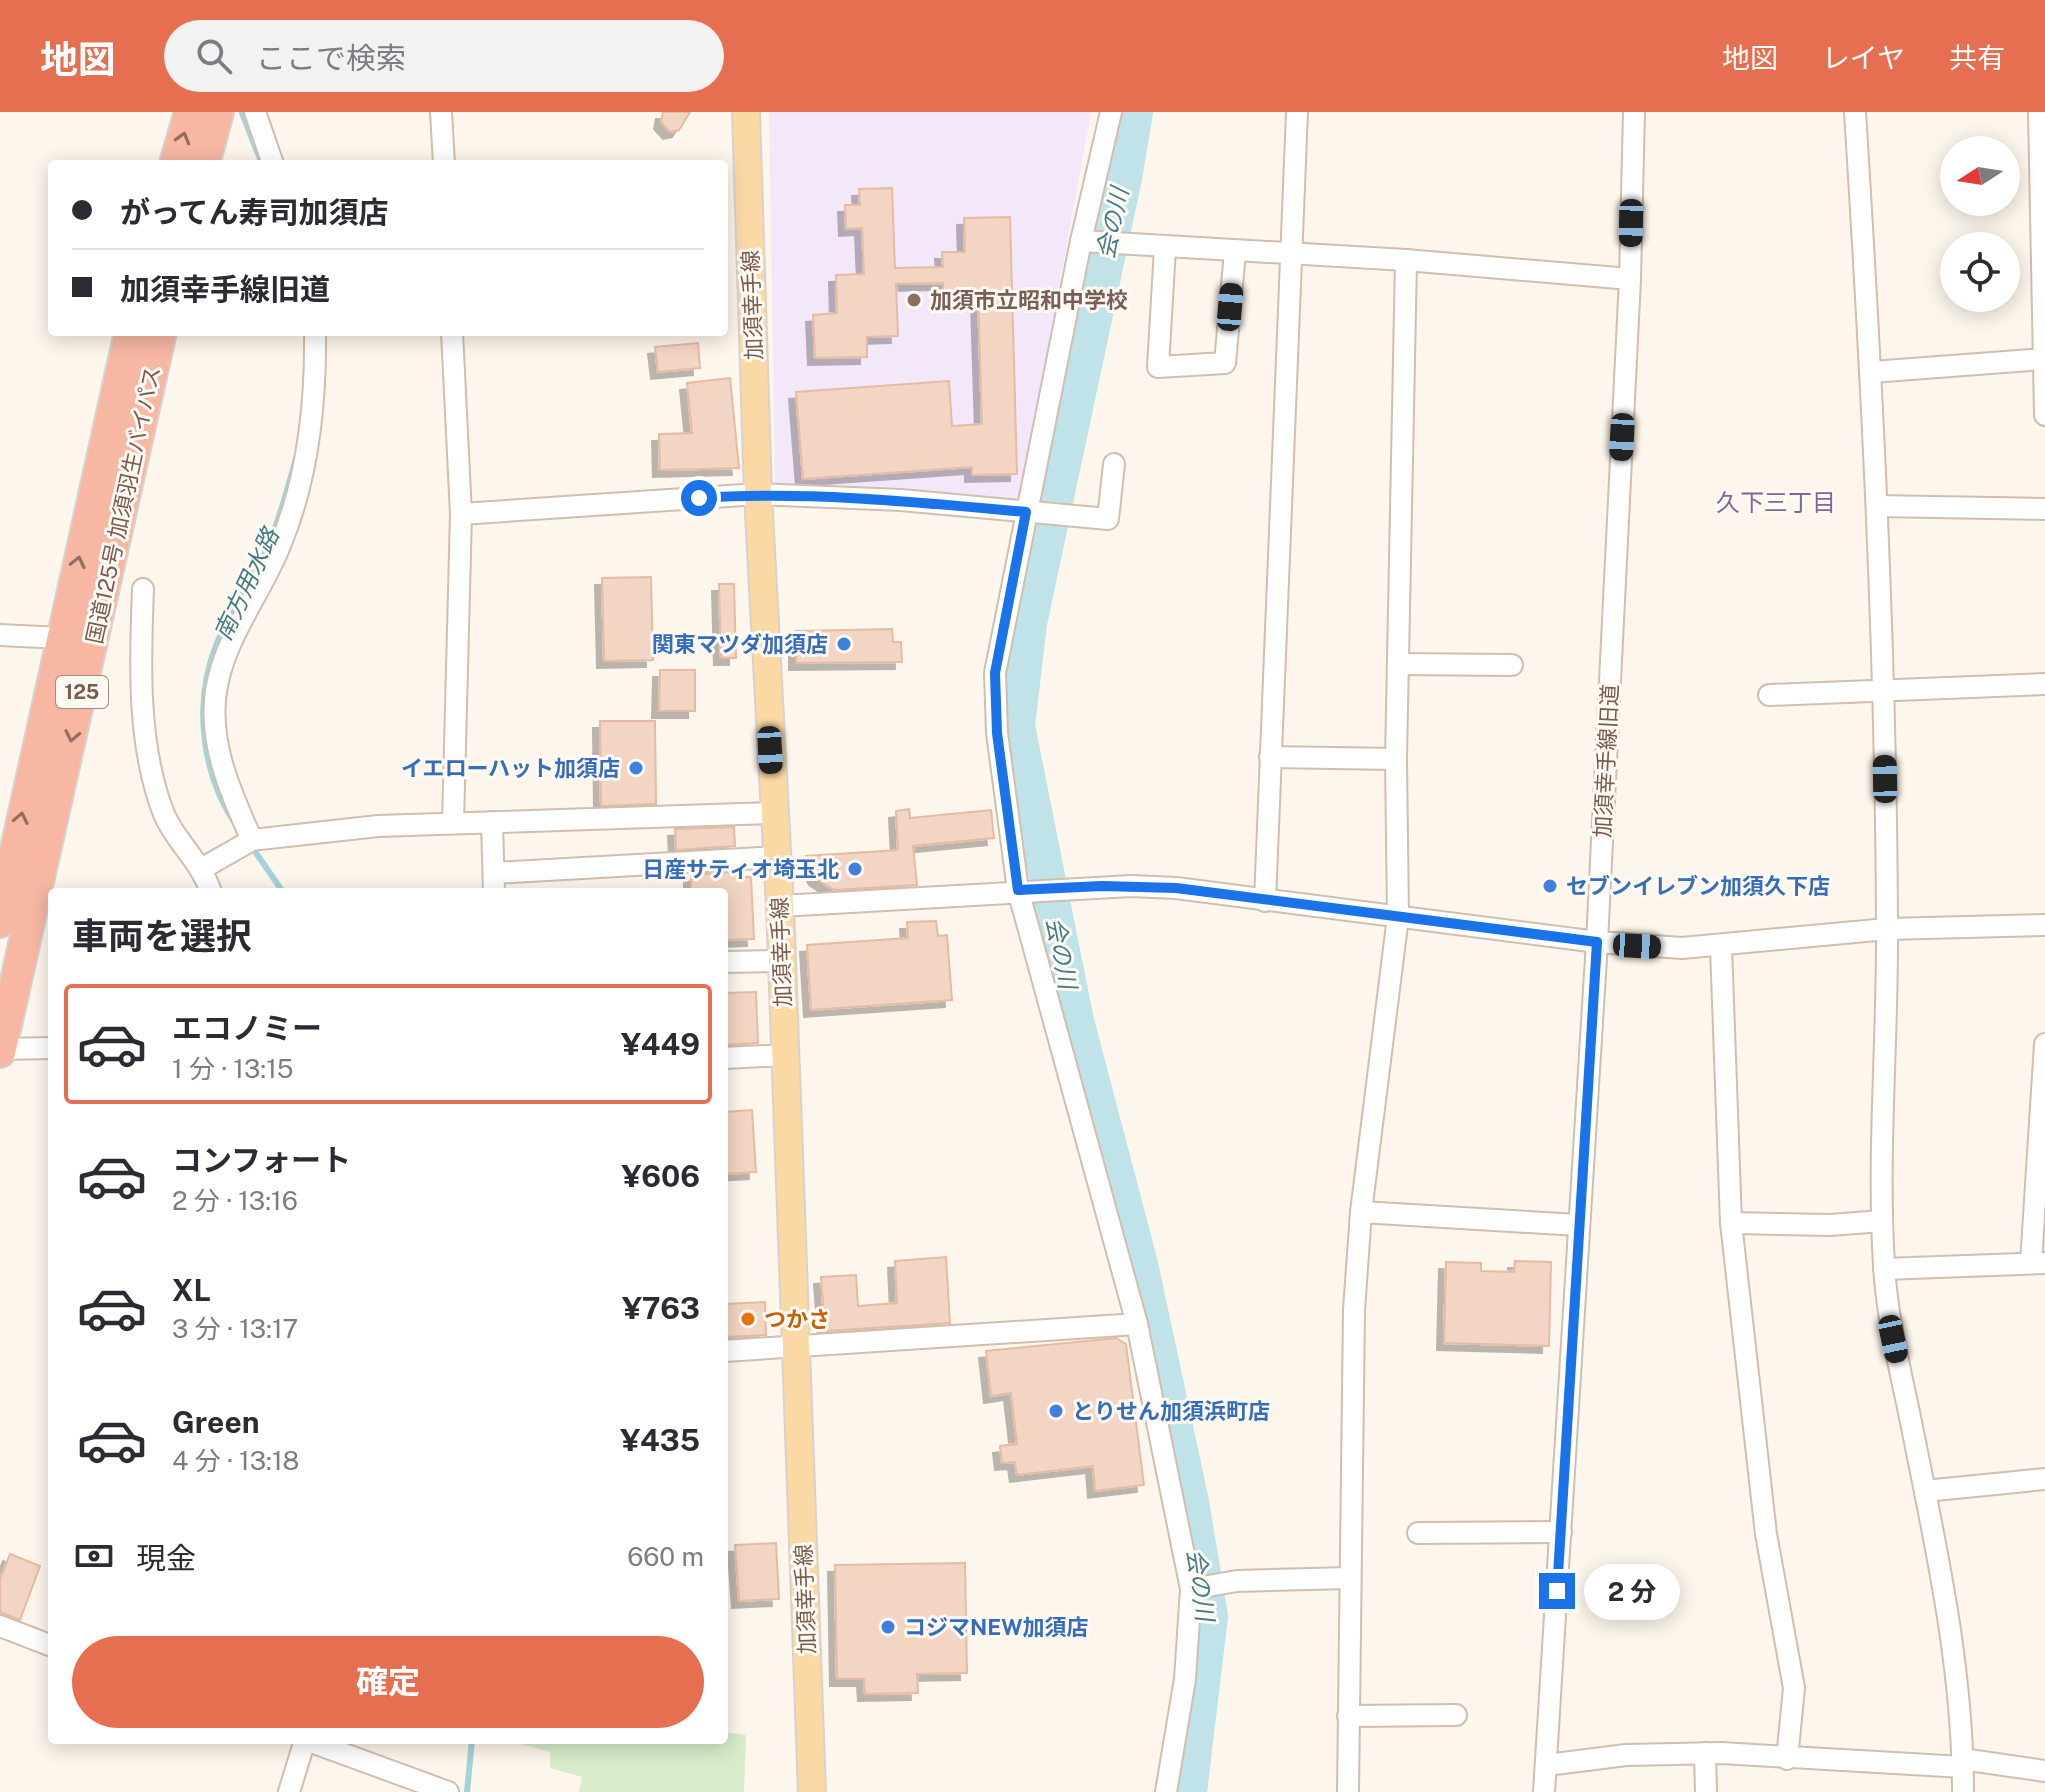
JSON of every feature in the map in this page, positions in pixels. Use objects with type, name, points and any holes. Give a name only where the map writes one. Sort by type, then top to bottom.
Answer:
[{"type":"highway","points":[[176,160],[190,112]]},
{"type":"highway","points":[[205,160],[218,112]]},
{"type":"highway","name":"国道125号 加須羽生バイパス","points":[[0,922],[129,336]]},
{"type":"highway","name":"国道125号 加須羽生バイパス","points":[[0,1050],[160,336]]},
{"type":"main road","name":"加須幸手線","points":[[746,112],[758,494],[780,906],[812,1792]]},
{"type":"street","points":[[255,112],[272,160]]},
{"type":"street","points":[[441,112],[444,160]]},
{"type":"street","points":[[1111,112],[1081,241],[995,673],[997,733],[1024,890],[1137,1324],[1191,1589],[1185,1679],[1166,1792]]},
{"type":"street","points":[[1265,901],[1297,112]]},
{"type":"street","name":"加須幸手線旧道","points":[[1544,1792],[1597,942],[1630,279],[1634,112]]},
{"type":"street","points":[[1855,112],[1872,372],[1884,689],[1887,929],[1882,1221],[1884,1269],[1893,1339],[1925,1491],[1959,1682],[1963,1792]]},
{"type":"street","points":[[2039,112],[2045,415]]},
{"type":"street","points":[[1081,241],[1124,246],[1406,260],[1630,279]]},
{"type":"street","points":[[1165,248],[1158,367],[1225,363],[1235,252]]},
{"type":"street","points":[[1348,1792],[1354,1310],[1361,1212],[1398,917],[1396,759],[1406,260]]},
{"type":"street","points":[[252,840],[225,780],[215,731],[217,682],[230,646],[280,547],[298,489],[316,387],[315,336]]},
{"type":"street","points":[[452,336],[461,514],[453,823]]},
{"type":"street","points":[[1872,372],[2045,359]]},
{"type":"street","points":[[461,514],[758,494],[901,500],[1108,519],[1114,464]]},
{"type":"street","points":[[1877,506],[2045,509]]},
{"type":"street","points":[[143,589],[146,741],[164,816],[203,868],[210,888]]},
{"type":"street","points":[[0,635],[61,638]]},
{"type":"street","points":[[1398,664],[1512,665]]},
{"type":"street","points":[[1769,695],[2045,684]]},
{"type":"street","points":[[1270,757],[1396,759]]},
{"type":"street","points":[[203,868],[252,840],[378,826],[773,813]]},
{"type":"street","points":[[492,822],[494,883],[776,857]]},
{"type":"street","points":[[780,906],[1073,886],[1176,888],[1597,942],[1721,947],[1887,929],[2045,925]]},
{"type":"street","points":[[1721,947],[1731,1223],[1766,1534],[1794,1688],[1787,1759]]},
{"type":"street","points":[[728,962],[782,961]]},
{"type":"street","points":[[1884,1269],[2038,1263],[2045,1044]]},
{"type":"street","points":[[0,1050],[48,1048]]},
{"type":"street","points":[[728,1058],[786,1055]]},
{"type":"street","points":[[1361,1212],[1578,1225]]},
{"type":"street","points":[[1731,1223],[1830,1225],[1882,1221]]},
{"type":"street","points":[[728,1351],[1137,1324]]},
{"type":"street","points":[[1925,1491],[2045,1479]]},
{"type":"street","points":[[1418,1533],[1561,1532]]},
{"type":"street","points":[[1191,1589],[1237,1581],[1349,1578]]},
{"type":"street","points":[[0,1626],[48,1644]]},
{"type":"street","points":[[1348,1716],[1456,1715]]},
{"type":"street","points":[[289,1792],[305,1744]]},
{"type":"street","points":[[317,1744],[448,1792]]},
{"type":"street","points":[[1705,1753],[1706,1792]]},
{"type":"street","points":[[1547,1765],[1626,1755],[1705,1753],[1787,1759],[1963,1763],[2045,1771]]},
{"type":"shaded area","name":"加須市立昭和中学校","points":[[769,112],[1091,112],[1020,501],[898,490],[775,488]]},
{"type":"green space","points":[[728,1733],[746,1735],[744,1792],[579,1792],[582,1777],[550,1768],[550,1752],[520,1744],[728,1744]]},
{"type":"building","points":[[663,112],[690,112],[679,130],[670,132],[661,122]]},
{"type":"building","points":[[892,188],[895,268],[943,267],[942,252],[965,252],[964,218],[1010,217],[1017,474],[972,475],[972,467],[803,479],[796,392],[949,381],[952,426],[982,424],[978,297],[943,298],[943,283],[896,284],[898,336],[867,337],[867,357],[815,358],[813,315],[837,313],[836,275],[864,274],[862,228],[846,229],[845,205],[860,205],[859,189]]},
{"type":"building","points":[[698,343],[700,368],[658,372],[655,347]]},
{"type":"building","points":[[730,378],[739,468],[660,470],[659,434],[692,433],[687,383]]},
{"type":"building","points":[[651,577],[653,660],[604,661],[602,578]]},
{"type":"building","points":[[719,584],[734,584],[736,658],[721,658]]},
{"type":"building","points":[[892,629],[893,642],[901,642],[902,662],[796,663],[796,631]]},
{"type":"building","points":[[660,670],[695,670],[695,711],[659,711]]},
{"type":"building","points":[[600,721],[655,721],[656,804],[601,806]]},
{"type":"building","points":[[909,809],[910,818],[991,810],[994,838],[913,846],[917,885],[834,890],[816,878],[806,856],[898,850],[896,811]]},
{"type":"building","points":[[734,827],[735,846],[676,850],[675,829]]},
{"type":"building","points":[[737,872],[737,877],[751,877],[754,939],[728,940],[728,888],[691,888],[691,875]]},
{"type":"building","points":[[936,921],[938,936],[947,935],[952,1000],[811,1010],[807,945],[908,938],[907,922]]},
{"type":"building","points":[[756,992],[758,1043],[728,1045],[728,993]]},
{"type":"building","points":[[752,1110],[756,1172],[728,1174],[728,1112]]},
{"type":"building","points":[[946,1257],[950,1323],[825,1331],[821,1277],[856,1275],[858,1306],[897,1303],[895,1261]]},
{"type":"building","points":[[1515,1261],[1551,1262],[1549,1346],[1444,1343],[1446,1262],[1481,1263],[1481,1271],[1514,1272]]},
{"type":"building","points":[[765,1302],[766,1335],[728,1337],[728,1304]]},
{"type":"building","points":[[1116,1338],[1126,1344],[1144,1485],[1095,1491],[1093,1466],[1017,1475],[1015,1462],[1002,1463],[1000,1446],[1017,1444],[1011,1393],[991,1396],[986,1351]]},
{"type":"building","points":[[776,1543],[779,1599],[739,1601],[735,1545]]},
{"type":"building","points":[[10,1554],[40,1566],[20,1620],[0,1612],[0,1580]]},
{"type":"building","points":[[965,1563],[967,1673],[917,1674],[918,1693],[865,1694],[864,1679],[837,1679],[835,1565]]},
{"type":"waterway","name":"会の川","points":[[1135,112],[1124,178],[1029,623],[1017,726],[1076,1021],[1140,1264],[1191,1502],[1210,1616],[1189,1792]]},
{"type":"waterway","name":"南方用水路","points":[[242,113],[260,160]]},
{"type":"waterway","name":"南方用水路","points":[[236,825],[224,805],[208,760],[204,737],[205,689],[217,643],[272,535],[296,458]]},
{"type":"waterway","name":"南方用水路","points":[[254,850],[280,888]]},
{"type":"waterway","name":"南方用水路","points":[[467,1792],[472,1744]]},
{"type":"place","name":"加須市立昭和中学校","points":[[914,300]]},
{"type":"place","name":"関東マツダ加須店","points":[[844,644]]},
{"type":"place","name":"イエローハット加須店","points":[[636,768]]},
{"type":"place","name":"日産サティオ埼玉北","points":[[855,869]]},
{"type":"place","name":"セブンイレブン加須久下店","points":[[1550,886]]},
{"type":"place","name":"つかさ","points":[[748,1319]]},
{"type":"place","name":"とりせん加須浜町店","points":[[1056,1411]]},
{"type":"place","name":"コジマNEW加須店","points":[[888,1627]]},
{"type":"district","name":"久下三丁目","points":[[1776,502]]},
{"type":"route","points":[[699,498],[758,494],[901,500],[1026,512],[995,673],[997,733],[1018,890],[1073,886],[1176,888],[1597,942],[1557,1591]]}]
